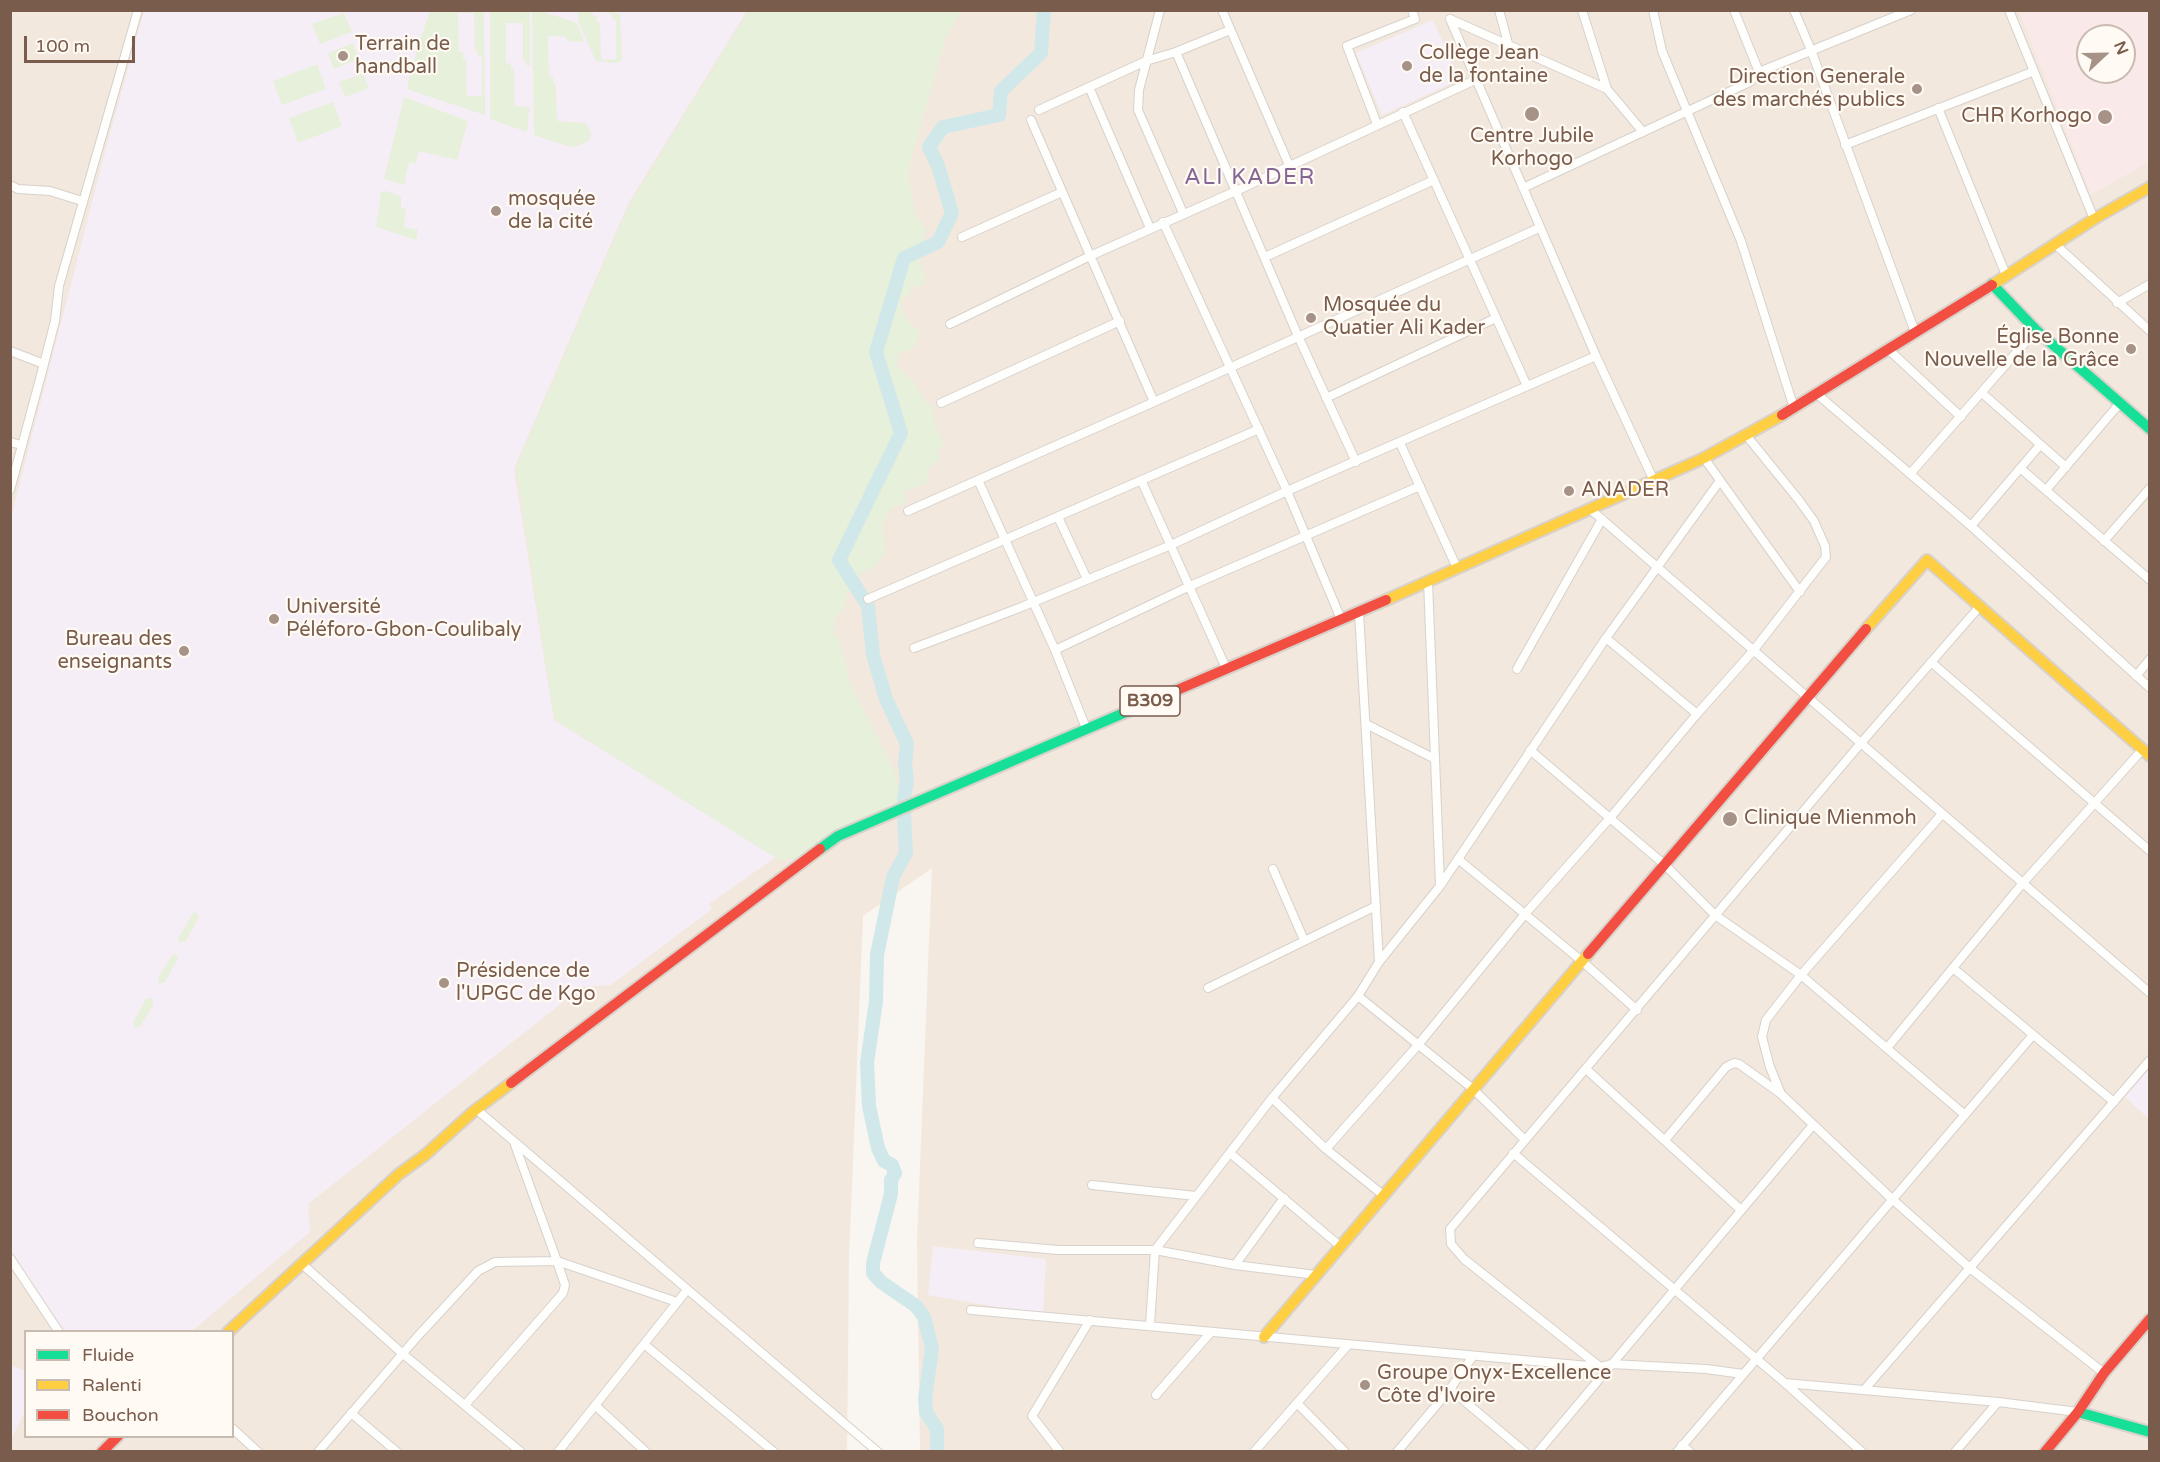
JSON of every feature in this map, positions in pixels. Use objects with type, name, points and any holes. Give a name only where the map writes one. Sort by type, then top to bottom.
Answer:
[{"type":"main road","name":"B309","points":[[230,1330],[399,1174],[425,1155],[476,1109],[838,836],[1359,612],[1704,458],[1794,408],[2094,219],[2150,187]]},
{"type":"main road","points":[[1992,284],[2036,330],[2150,429]]},
{"type":"main road","points":[[1264,1337],[1806,698],[1927,560],[2146,753]]},
{"type":"main road","points":[[2045,1452],[2078,1412],[2104,1373],[2150,1319]]},
{"type":"main road","points":[[2078,1412],[2150,1432]]},
{"type":"main road","points":[[102,1452],[116,1438]]},
{"type":"street","points":[[10,490],[55,321],[59,286],[138,10]]},
{"type":"street","points":[[1160,10],[1139,90],[1138,110],[1183,213]]},
{"type":"street","points":[[1222,10],[1289,165]]},
{"type":"street","points":[[1377,124],[1347,46],[1415,19],[1412,10]]},
{"type":"street","points":[[1499,10],[1509,47]]},
{"type":"street","points":[[1582,10],[1607,89],[1643,132]]},
{"type":"street","points":[[1653,10],[1662,51],[1741,241],[1794,408]]},
{"type":"street","points":[[1734,10],[1760,72]]},
{"type":"street","points":[[1794,10],[1811,50],[1915,332]]},
{"type":"street","points":[[1523,188],[1750,82],[1760,72],[1911,10]]},
{"type":"street","points":[[2009,10],[2032,72],[2094,219]]},
{"type":"street","points":[[1607,89],[1450,19],[1539,228],[1654,481]]},
{"type":"street","points":[[1039,110],[1146,61],[1176,52],[1230,30]]},
{"type":"street","points":[[1176,52],[1298,336],[1356,462]]},
{"type":"street","points":[[1845,145],[2032,72]]},
{"type":"street","points":[[950,324],[1150,228],[1236,191],[1475,80]]},
{"type":"street","points":[[1089,87],[1150,228]]},
{"type":"street","points":[[1938,108],[2006,275]]},
{"type":"street","points":[[1403,112],[1527,386]]},
{"type":"street","points":[[1031,120],[1154,402]]},
{"type":"street","points":[[1265,258],[1434,180]]},
{"type":"street","points":[[10,185],[18,189],[50,191],[82,201]]},
{"type":"street","points":[[962,237],[1062,192]]},
{"type":"street","points":[[1163,222],[1287,491],[1341,619]]},
{"type":"street","points":[[908,511],[1539,228]]},
{"type":"street","points":[[2056,245],[2150,331]]},
{"type":"street","points":[[2117,303],[2150,284]]},
{"type":"street","points":[[1326,398],[1496,318]]},
{"type":"street","points":[[941,403],[1120,321]]},
{"type":"street","points":[[1910,474],[2036,330]]},
{"type":"street","points":[[1888,350],[1961,417]]},
{"type":"street","points":[[10,351],[44,364]]},
{"type":"street","points":[[914,648],[1171,545],[1287,491],[1596,356]]},
{"type":"street","points":[[1982,393],[2066,467]]},
{"type":"street","points":[[1817,394],[1971,526],[2150,688]]},
{"type":"street","points":[[2046,490],[2120,403]]},
{"type":"street","points":[[868,599],[1142,482],[1259,429]]},
{"type":"street","points":[[1326,1149],[1418,1045],[1525,914],[1753,651],[1826,558],[1825,546],[1814,521],[1746,435]]},
{"type":"street","points":[[10,442],[21,445]]},
{"type":"street","points":[[1400,443],[1457,568]]},
{"type":"street","points":[[1971,526],[2040,445]]},
{"type":"street","points":[[1704,458],[1800,592]]},
{"type":"street","points":[[2020,468],[2150,580]]},
{"type":"street","points":[[978,480],[1055,650],[1086,728]]},
{"type":"street","points":[[1142,482],[1226,668]]},
{"type":"street","points":[[1150,1325],[1155,1250],[1272,1098],[1358,996],[1378,962],[1440,886],[1606,638],[1719,482]]},
{"type":"street","points":[[1055,650],[1190,586],[1420,486]]},
{"type":"street","points":[[2104,541],[2150,488]]},
{"type":"street","points":[[1590,509],[2150,993]]},
{"type":"street","points":[[1058,517],[1088,579]]},
{"type":"street","points":[[1517,669],[1602,519]]},
{"type":"street","points":[[1428,581],[1440,886]]},
{"type":"street","points":[[1599,1367],[1464,1259],[1451,1244],[1450,1229],[1860,743],[1980,606]]},
{"type":"street","points":[[1359,612],[1378,962]]},
{"type":"street","points":[[1606,638],[1697,714]]},
{"type":"street","points":[[2136,676],[2150,659]]},
{"type":"street","points":[[1931,662],[2150,850]]},
{"type":"street","points":[[1366,724],[1435,759]]},
{"type":"street","points":[[1530,750],[1665,866],[1729,927],[1801,975],[1965,1115]]},
{"type":"street","points":[[1887,1048],[2022,884],[2095,804],[2146,753]]},
{"type":"street","points":[[1781,1094],[1770,1067],[1762,1037],[1766,1020],[1801,975],[1942,814]]},
{"type":"street","points":[[1458,859],[1583,962],[1637,1010]]},
{"type":"street","points":[[1273,869],[1304,940]]},
{"type":"street","points":[[1208,988],[1376,906]]},
{"type":"street","points":[[1953,968],[2114,1102]]},
{"type":"street","points":[[1358,996],[1473,1089],[1524,1139]]},
{"type":"street","points":[[1690,1452],[1680,1448],[2033,1035]]},
{"type":"street","points":[[1864,1390],[2150,1060]]},
{"type":"street","points":[[1665,1140],[1726,1067],[1734,1063],[1739,1064],[1781,1094],[1892,1199],[1971,1269],[2104,1373]]},
{"type":"street","points":[[1586,1069],[1741,1210]]},
{"type":"street","points":[[1272,1098],[1326,1149],[1383,1195]]},
{"type":"street","points":[[476,1109],[878,1452]]},
{"type":"street","points":[[1538,1452],[1813,1125]]},
{"type":"street","points":[[465,1405],[563,1293],[565,1285],[514,1142]]},
{"type":"street","points":[[1230,1153],[1340,1246]]},
{"type":"street","points":[[1513,1153],[1756,1358],[1862,1452]]},
{"type":"street","points":[[1092,1185],[1196,1196]]},
{"type":"street","points":[[1235,1265],[1284,1198]]},
{"type":"street","points":[[978,1243],[1058,1250],[1155,1250],[1235,1265],[1316,1275]]},
{"type":"street","points":[[10,1258],[58,1330]]},
{"type":"street","points":[[318,1452],[403,1354],[485,1266],[495,1262],[557,1261],[677,1302]]},
{"type":"street","points":[[301,1263],[403,1354],[521,1452]]},
{"type":"street","points":[[558,1452],[687,1290]]},
{"type":"street","points":[[971,1310],[1599,1367],[1611,1364],[1706,1369],[1743,1374]]},
{"type":"street","points":[[1060,1452],[1032,1416],[1090,1320]]},
{"type":"street","points":[[1156,1395],[1210,1332]]},
{"type":"street","points":[[644,1344],[774,1452]]},
{"type":"street","points":[[1254,1452],[1348,1345]]},
{"type":"street","points":[[1397,1452],[1450,1389],[1473,1356]]},
{"type":"street","points":[[1785,1383],[1998,1402],[2078,1412]]},
{"type":"street","points":[[1450,1389],[1525,1452]]},
{"type":"street","points":[[1955,1452],[1998,1402]]},
{"type":"street","points":[[1298,1404],[1345,1452]]},
{"type":"street","points":[[596,1406],[646,1452]]},
{"type":"street","points":[[351,1413],[396,1452]]},
{"type":"street","points":[[234,1430],[258,1452]]},
{"type":"shaded area","points":[[10,11],[2149,11],[2149,1451],[920,1451],[917,1241],[932,868],[863,916],[849,1258],[847,1451],[11,1451]]},
{"type":"shaded area","name":"Université Péléforo-Gbon-Coulibaly","points":[[144,11],[747,11],[628,204],[514,469],[554,720],[776,857],[709,904],[712,909],[611,985],[582,987],[308,1204],[310,1232],[193,1330],[62,1330],[11,1252],[11,517],[104,156]]},
{"type":"shaded area","name":"CHR Korhogo","points":[[2019,11],[2149,11],[2149,162],[2091,195]]},
{"type":"shaded area","name":"Collège Jean de la fontaine","points":[[1433,20],[1459,80],[1382,115],[1356,53]]},
{"type":"shaded area","points":[[2149,1069],[2149,1119],[2125,1097]]},
{"type":"shaded area","points":[[933,1246],[1046,1259],[1043,1315],[928,1295]]},
{"type":"shaded area","points":[[11,1365],[24,1371],[24,1414],[11,1439]]},
{"type":"green space","points":[[430,11],[484,11],[485,93],[485,115],[409,90],[407,87]],"holes":[[[458,13],[474,13],[475,51],[478,52],[478,56],[482,57],[482,94],[485,93],[480,96],[467,96],[466,59],[463,59],[463,52],[459,52]]]},
{"type":"green space","points":[[490,11],[530,11],[530,66],[527,66],[526,61],[523,60],[523,23],[506,23],[506,64],[511,63],[511,69],[514,69],[515,106],[530,107],[527,132],[490,119]]},
{"type":"green space","points":[[532,11],[541,11],[577,23],[584,42],[566,41],[566,37],[548,36],[549,77],[553,77],[553,83],[556,83],[557,121],[586,123],[591,133],[589,141],[580,145],[571,147],[534,135]]},
{"type":"green space","points":[[578,11],[592,11],[593,16],[597,16],[597,22],[600,22],[601,58],[603,60],[616,59],[616,20],[612,19],[609,11],[618,11],[614,15],[620,13],[622,58],[620,62],[596,61],[578,21]]},
{"type":"green space","points":[[748,11],[961,11],[946,37],[908,170],[915,214],[927,232],[925,231],[921,248],[920,264],[926,278],[923,286],[912,286],[909,296],[901,298],[900,305],[910,325],[918,330],[919,336],[913,348],[899,353],[897,367],[914,382],[925,401],[933,406],[934,421],[944,445],[938,451],[940,459],[929,468],[926,484],[904,492],[906,503],[890,508],[883,525],[885,553],[873,568],[858,575],[848,592],[843,610],[835,619],[834,635],[839,639],[850,683],[892,765],[902,801],[840,830],[798,857],[787,860],[779,860],[554,719],[516,467],[628,207]]},
{"type":"green space","points":[[344,13],[352,32],[320,44],[312,24]]},
{"type":"green space","name":"Terrain de handball","points":[[353,43],[359,59],[334,69],[328,53]]},
{"type":"green space","points":[[317,64],[326,89],[282,105],[273,81]]},
{"type":"green space","name":"Terrain de handball","points":[[363,74],[369,88],[345,97],[339,82]]},
{"type":"green space","points":[[404,97],[468,121],[457,160],[419,151],[416,164],[409,162],[404,185],[384,179]]},
{"type":"green space","points":[[333,102],[342,126],[298,143],[289,118]]},
{"type":"green space","points":[[386,191],[401,196],[401,208],[406,208],[404,227],[418,230],[416,240],[376,227],[381,192]]},
{"type":"green space","points":[[194,912],[199,915],[198,919],[186,941],[180,943],[178,938]]},
{"type":"green space","points":[[173,954],[178,956],[177,960],[165,982],[159,984],[158,978]]},
{"type":"green space","points":[[146,999],[153,1000],[153,1005],[140,1027],[134,1028],[133,1022]]},
{"type":"waterway","points":[[904,799],[907,779],[905,764],[907,744],[886,699],[873,655],[868,606],[839,560],[901,433],[876,352],[904,258],[938,242],[952,213],[938,166],[929,147],[943,127],[999,115],[1001,91],[1041,53],[1044,10]]},
{"type":"waterway","points":[[904,813],[906,853],[893,877],[877,955],[876,1001],[867,1063],[869,1106],[878,1148],[884,1161],[892,1165],[895,1173],[891,1180],[891,1194],[873,1263],[873,1273],[881,1282],[916,1306],[924,1317],[932,1348],[925,1399],[926,1412],[937,1429],[937,1452]]},
{"type":"traffic: fast","points":[[1992,284],[2036,330],[2150,429]]},
{"type":"traffic: fast","points":[[820,849],[838,836],[1175,691]]},
{"type":"traffic: fast","points":[[2078,1412],[2150,1432]]},
{"type":"traffic: slow","points":[[1992,285],[2094,219],[2150,187]]},
{"type":"traffic: slow","points":[[1386,600],[1704,458],[1782,415]]},
{"type":"traffic: slow","points":[[1866,629],[1927,560],[2150,756]]},
{"type":"traffic: slow","points":[[1264,1337],[1588,954]]},
{"type":"traffic: slow","points":[[230,1330],[399,1174],[511,1083]]},
{"type":"traffic: jam","points":[[1782,415],[1992,285]]},
{"type":"traffic: jam","points":[[1175,691],[1386,600]]},
{"type":"traffic: jam","points":[[1588,954],[1866,629]]},
{"type":"traffic: jam","points":[[511,1083],[820,849]]},
{"type":"traffic: jam","points":[[2045,1452],[2078,1412],[2104,1373],[2150,1319]]},
{"type":"traffic: jam","points":[[102,1452],[116,1438]]},
{"type":"place","name":"Terrain de handball","points":[[343,56]]},
{"type":"place","name":"Collège Jean de la fontaine","points":[[1407,66]]},
{"type":"place","name":"Direction Generale des marchés publics","points":[[1917,89]]},
{"type":"place","name":"Centre Jubile Korhogo","points":[[1532,114]]},
{"type":"place","name":"CHR Korhogo","points":[[2105,117]]},
{"type":"place","name":"mosquée de la cité","points":[[496,211]]},
{"type":"place","name":"Mosquée du Quatier Ali Kader","points":[[1311,318]]},
{"type":"place","name":"Église Bonne Nouvelle de la Grâce","points":[[2131,349]]},
{"type":"place","name":"ANADER","points":[[1569,491]]},
{"type":"place","name":"Université Péléforo-Gbon-Coulibaly","points":[[274,619]]},
{"type":"place","name":"Bureau des enseignants","points":[[184,651]]},
{"type":"place","name":"Clinique Mienmoh","points":[[1730,819]]},
{"type":"place","name":"Présidence de l'UPGC de Kgo","points":[[444,983]]},
{"type":"place","name":"Groupe Onyx-Excellence Côte d'Ivoire","points":[[1365,1385]]},
{"type":"district","name":"ALI KADER","points":[[1250,178]]}]
